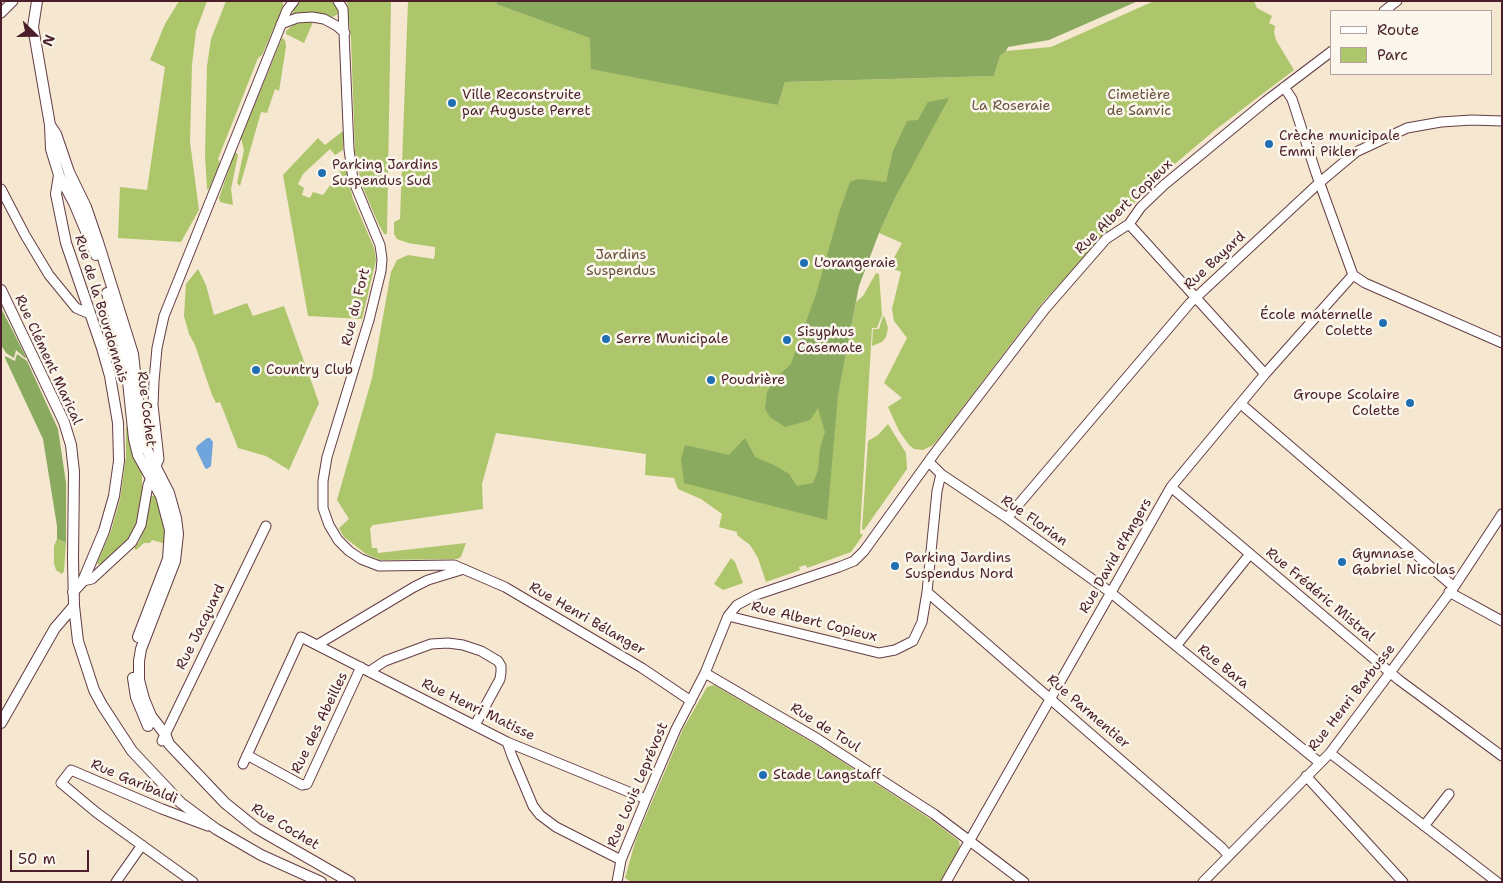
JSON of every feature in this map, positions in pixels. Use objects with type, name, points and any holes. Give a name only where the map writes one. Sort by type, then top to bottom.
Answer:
[{"type":"street","points":[[1,13],[13,1]]},
{"type":"street","name":"Rue Cochet","points":[[36,1],[33,27],[50,125],[51,149],[64,174],[102,275],[125,353],[134,439],[138,455],[153,472],[167,513],[174,547],[137,638],[133,659],[133,680],[140,711],[148,725],[238,815],[256,828],[350,882]]},
{"type":"street","points":[[83,581],[92,579],[132,542],[141,525],[153,472],[159,460],[153,405],[157,348],[164,316],[281,24],[287,10],[294,1]]},
{"type":"street","name":"Rue du Fort","points":[[338,1],[343,9],[349,149],[353,180],[380,245],[382,259],[381,271],[369,320],[327,457],[323,481],[323,508],[329,525],[338,540],[361,559],[379,566],[449,564],[464,569]]},
{"type":"street","points":[[1385,10],[1397,1]]},
{"type":"street","points":[[281,24],[297,18],[312,17],[324,19],[345,33]]},
{"type":"street","name":"Rue Albert Copieux","points":[[690,701],[706,673],[728,616],[737,605],[744,600],[854,561],[864,551],[1045,309],[1106,239],[1129,224],[1140,207],[1164,185],[1284,87],[1330,52]]},
{"type":"street","points":[[1284,87],[1292,99],[1319,183],[1353,275],[1365,283],[1502,343]]},
{"type":"street","name":"Rue Bayard","points":[[1007,518],[1196,297],[1319,183],[1356,152],[1407,128],[1441,122],[1472,120],[1502,122]]},
{"type":"street","name":"Rue de la Bourdonnais","points":[[64,174],[56,194],[66,243],[110,376],[118,423],[119,461],[114,496],[104,531],[83,581],[73,592]]},
{"type":"street","points":[[1,189],[49,276],[76,308],[90,314]]},
{"type":"street","points":[[1129,224],[1265,374]]},
{"type":"street","name":"Rue David d'Angers","points":[[946,882],[1171,488],[1265,374],[1353,275]]},
{"type":"street","name":"Rue Clément Marical","points":[[1,290],[64,422],[71,445],[74,472],[73,592]]},
{"type":"street","points":[[1241,404],[1452,590],[1502,621]]},
{"type":"street","points":[[929,462],[942,474]]},
{"type":"street","name":"Rue Albert Copieux","points":[[728,616],[879,653],[895,650],[913,641],[922,622],[927,592],[937,491],[942,474]]},
{"type":"street","name":"Rue Florian","points":[[942,474],[1110,592]]},
{"type":"street","name":"Rue Frédéric Mistral","points":[[1171,488],[1399,680],[1502,756]]},
{"type":"street","name":"Rue Henri Barbusse","points":[[1203,882],[1330,753],[1452,590],[1502,514]]},
{"type":"street","name":"Rue Jacquard","points":[[165,740],[266,526]]},
{"type":"street","points":[[1176,646],[1250,554]]},
{"type":"street","points":[[317,645],[414,587],[428,580],[464,569]]},
{"type":"street","name":"Rue Henri Bélanger","points":[[464,569],[504,587],[642,668],[690,701]]},
{"type":"street","points":[[73,592],[78,641],[94,690],[132,751],[181,803],[216,828],[261,855],[322,882]]},
{"type":"street","name":"Rue Parmentier","points":[[927,592],[1228,855]]},
{"type":"street","name":"Rue Bara","points":[[1110,592],[1320,763]]},
{"type":"street","points":[[1,723],[55,628],[74,606]]},
{"type":"street","name":"Rue Henri Matisse","points":[[245,759],[301,637],[508,742],[646,799]]},
{"type":"street","points":[[366,669],[431,644],[448,643],[463,645],[482,651],[498,661],[501,666],[501,672],[500,678],[475,725]]},
{"type":"street","name":"Rue des Abeilles","points":[[245,759],[302,786],[307,784],[366,669]]},
{"type":"street","name":"Rue de Toul","points":[[706,673],[818,739],[934,814],[1024,882]]},
{"type":"street","name":"Rue Louis Leprévost","points":[[616,882],[621,860],[676,729],[690,701]]},
{"type":"street","points":[[508,742],[533,806],[546,819],[572,835],[621,860]]},
{"type":"street","points":[[1330,753],[1497,882]]},
{"type":"street","name":"Rue Garibaldi","points":[[193,882],[97,813],[61,783],[71,770],[162,809],[216,828]]},
{"type":"street","points":[[1306,776],[1403,882]]},
{"type":"street","points":[[1424,826],[1449,794]]},
{"type":"street","points":[[116,882],[142,845]]},
{"type":"green space","points":[[179,1],[207,1],[196,31],[192,65],[190,142],[199,210],[181,242],[118,238],[120,187],[147,190],[165,67],[150,60],[165,24]]},
{"type":"green space","points":[[226,1],[283,1],[283,7],[262,55],[258,58],[218,159],[220,163],[209,189],[207,189],[205,155],[207,66],[211,39]]},
{"type":"green space","points":[[298,1],[334,1],[339,13],[333,17],[313,12],[292,16]]},
{"type":"green space","points":[[347,1],[391,1],[387,234],[384,234],[378,223],[361,183],[355,152],[351,38]]},
{"type":"green space","points":[[408,1],[497,1],[496,4],[778,105],[785,82],[994,76],[1000,56],[1006,51],[1051,47],[1154,1],[1254,1],[1257,8],[1272,16],[1269,23],[1275,26],[1276,40],[1294,70],[1215,130],[1163,174],[1128,209],[1043,302],[940,437],[933,445],[923,450],[914,449],[899,431],[888,407],[902,398],[884,383],[907,338],[894,321],[892,309],[901,272],[889,267],[902,243],[879,233],[897,194],[853,191],[838,394],[856,302],[863,296],[876,273],[879,274],[882,315],[877,328],[872,328],[860,533],[863,535],[851,552],[807,568],[806,565],[799,567],[800,570],[766,582],[758,558],[750,545],[737,535],[737,532],[719,527],[722,514],[701,499],[678,489],[674,478],[645,475],[646,454],[496,433],[482,484],[483,509],[373,525],[370,528],[372,548],[377,548],[378,553],[466,543],[461,557],[457,559],[380,560],[366,554],[344,537],[339,528],[349,519],[337,500],[372,378],[391,272],[397,260],[408,255],[434,259],[435,253],[435,247],[408,243],[397,239],[394,234],[394,222],[400,219]]},
{"type":"green space","points":[[497,1],[1138,1],[1049,40],[1008,47],[1000,56],[994,76],[785,82],[778,105],[591,69],[590,38],[496,4]]},
{"type":"green space","points":[[313,22],[304,43],[286,34],[286,31],[293,25]]},
{"type":"green space","points":[[282,38],[285,40],[286,47],[279,91],[275,89],[267,113],[261,112],[240,186],[237,183],[244,150],[241,138]]},
{"type":"green space","points":[[949,98],[897,194],[879,233],[859,286],[838,395],[827,520],[684,483],[681,459],[685,445],[729,455],[745,438],[755,457],[789,474],[797,486],[813,483],[818,470],[820,448],[825,432],[818,408],[810,420],[785,427],[770,417],[765,409],[767,392],[777,377],[791,364],[817,291],[839,213],[850,182],[858,179],[886,182],[893,151],[907,121],[918,120],[928,102]]},
{"type":"green space","points":[[343,131],[343,150],[335,155],[330,149],[303,174],[298,184],[304,188],[302,195],[310,198],[313,192],[323,195],[340,172],[337,164],[347,162],[350,174],[347,176],[353,199],[374,248],[376,260],[362,319],[308,316],[283,175],[318,138],[325,145]]},
{"type":"green space","points":[[235,151],[238,155],[231,189],[233,205],[220,202],[219,198]]},
{"type":"green space","name":"Country Club","points":[[198,269],[206,285],[214,315],[247,303],[253,316],[284,306],[319,403],[289,470],[266,456],[238,448],[220,402],[216,403],[212,395],[184,316],[186,284]]},
{"type":"green space","points":[[1,308],[25,358],[16,350],[14,358],[6,353],[1,345]]},
{"type":"green space","points":[[883,316],[888,328],[886,337],[882,342],[872,346],[873,329],[879,329]]},
{"type":"green space","points":[[17,354],[27,361],[58,429],[66,483],[66,542],[57,539],[57,526],[43,439],[5,358],[5,356],[15,361]]},
{"type":"green space","points":[[888,424],[906,453],[907,469],[864,530],[862,529],[868,441],[878,435]]},
{"type":"green space","points":[[126,427],[128,427],[142,471],[142,494],[135,526],[127,541],[101,565],[97,563],[111,531],[120,499],[126,457]]},
{"type":"green space","points":[[151,496],[155,496],[162,514],[166,544],[152,540],[150,543],[144,543],[136,550],[134,548],[144,530]]},
{"type":"green space","points":[[57,539],[66,542],[64,571],[62,574],[56,570],[54,563],[54,546]]},
{"type":"green space","points":[[731,558],[735,562],[743,583],[723,590],[714,584]]},
{"type":"green space","name":"Stade Langstaff","points":[[714,685],[820,747],[932,820],[959,841],[960,847],[940,882],[631,882],[625,878],[636,839],[683,729],[707,687]]},
{"type":"water","points":[[207,438],[210,438],[213,442],[211,466],[207,469],[196,449]]},
{"type":"place","name":"Ville Reconstruite par Auguste Perret","points":[[452,103]]},
{"type":"place","name":"Crèche municipale Emmi Pikler","points":[[1269,144]]},
{"type":"place","name":"Parking Jardins Suspendus Sud","points":[[322,173]]},
{"type":"place","name":"L'orangeraie","points":[[804,263]]},
{"type":"place","name":"École maternelle Colette","points":[[1383,323]]},
{"type":"place","name":"Serre Municipale","points":[[606,339]]},
{"type":"place","name":"Sisyphus Casemate","points":[[787,340]]},
{"type":"place","name":"Country Club","points":[[256,370]]},
{"type":"place","name":"Poudrière","points":[[711,380]]},
{"type":"place","name":"Groupe Scolaire Colette","points":[[1410,403]]},
{"type":"place","name":"Gymnase Gabriel Nicolas","points":[[1342,562]]},
{"type":"place","name":"Parking Jardins Suspendus Nord","points":[[895,566]]},
{"type":"place","name":"Stade Langstaff","points":[[763,775]]},
{"type":"park label","name":"Cimetière de Sanvic","points":[[1139,104]]},
{"type":"park label","name":"La Roseraie","points":[[1011,106]]},
{"type":"park label","name":"Jardins Suspendus","points":[[621,264]]}]
